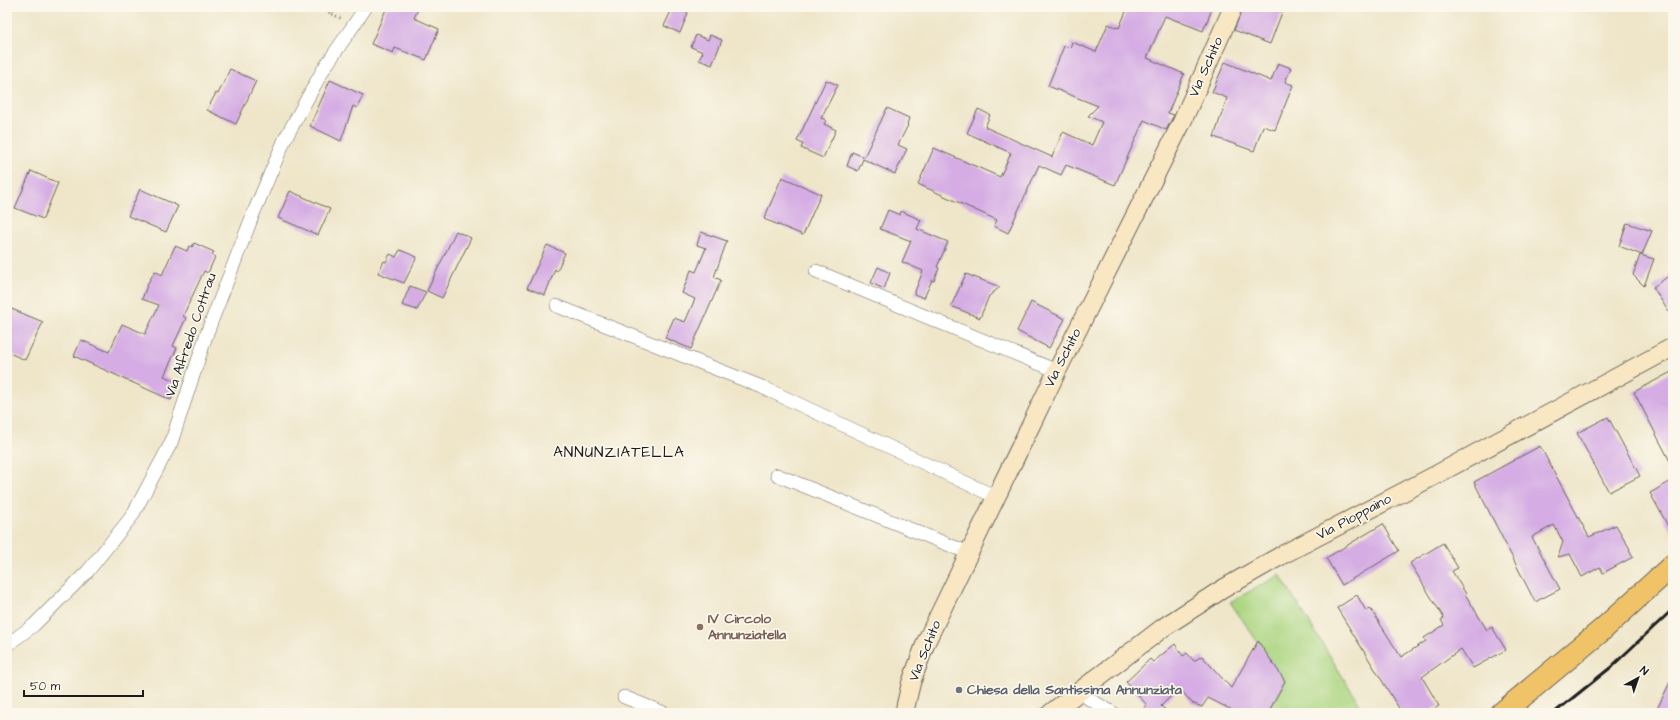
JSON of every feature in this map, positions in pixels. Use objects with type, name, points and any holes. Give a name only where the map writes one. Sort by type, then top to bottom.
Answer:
[{"type":"highway","points":[[1502,713],[1602,630],[1673,565]]},
{"type":"street","name":"Via Alfredo Cottrau","points":[[7,645],[34,625],[88,571],[132,516],[171,443],[208,333],[254,212],[284,139],[323,70],[366,7]]},
{"type":"street","name":"Via Schito","points":[[904,713],[911,683],[926,642],[1057,371],[1182,122],[1233,7]]},
{"type":"street","points":[[816,271],[1057,371]]},
{"type":"street","points":[[557,306],[762,387],[996,497]]},
{"type":"street","name":"Via Pioppaino","points":[[1051,713],[1164,627],[1248,575],[1673,346]]},
{"type":"street","points":[[777,475],[969,553]]},
{"type":"street","points":[[1080,691],[1088,699],[1113,713]]},
{"type":"street","points":[[624,697],[664,713]]},
{"type":"path","points":[[318,7],[354,24]]},
{"type":"green space","points":[[1280,575],[1365,713],[1268,713],[1285,681],[1230,602]]},
{"type":"building","points":[[387,7],[419,7],[414,18],[439,29],[426,60],[395,48],[393,53],[371,44]]},
{"type":"building","points":[[673,7],[688,13],[680,33],[664,26]]},
{"type":"building","points":[[1128,7],[1213,7],[1203,31],[1165,16],[1147,58],[1184,74],[1168,113],[1174,115],[1166,130],[1144,120],[1115,185],[1066,165],[1061,175],[1039,165],[1008,233],[994,226],[997,220],[918,184],[934,148],[1000,177],[1011,153],[967,133],[978,109],[990,115],[985,127],[1052,157],[1063,132],[1092,145],[1102,122],[1088,116],[1098,106],[1048,86],[1064,46],[1070,48],[1072,42],[1096,52],[1108,24],[1119,28]]},
{"type":"building","points":[[1243,7],[1284,7],[1270,44],[1234,30]]},
{"type":"building","points":[[696,35],[708,40],[710,35],[722,40],[712,65],[699,60],[703,52],[691,47]]},
{"type":"building","points":[[1225,62],[1271,81],[1278,63],[1291,68],[1285,82],[1293,85],[1275,130],[1263,126],[1254,151],[1214,137],[1227,98],[1212,92]]},
{"type":"building","points":[[230,69],[256,81],[236,124],[207,110],[216,93],[218,94]]},
{"type":"building","points":[[330,80],[363,95],[357,108],[353,106],[341,141],[310,126]]},
{"type":"building","points":[[826,80],[838,85],[821,118],[826,120],[824,124],[836,130],[823,158],[801,148],[803,144],[797,141]]},
{"type":"building","points":[[887,108],[909,118],[908,125],[898,145],[907,149],[895,174],[863,159],[858,171],[847,166],[852,152],[864,157]]},
{"type":"building","points":[[31,171],[58,183],[43,219],[15,208]]},
{"type":"building","points":[[782,177],[821,194],[803,235],[764,219]]},
{"type":"building","points":[[140,189],[178,206],[166,232],[128,216]]},
{"type":"building","points":[[290,191],[330,209],[318,235],[278,218]]},
{"type":"building","points":[[888,210],[900,215],[901,211],[921,220],[917,229],[948,242],[937,267],[939,268],[934,281],[932,280],[924,298],[914,294],[923,271],[902,262],[911,241],[880,229]]},
{"type":"building","points":[[1627,223],[1652,231],[1642,255],[1619,246]]},
{"type":"building","points":[[456,231],[471,238],[442,298],[427,291]]},
{"type":"building","points":[[701,232],[727,241],[714,277],[721,280],[691,349],[665,338],[674,318],[685,322],[695,299],[682,293],[691,270],[696,272],[706,248],[697,245]]},
{"type":"building","points":[[194,243],[214,252],[212,255],[215,257],[208,273],[204,271],[183,316],[186,318],[173,346],[177,348],[164,376],[179,383],[171,400],[74,356],[81,340],[109,352],[122,324],[145,334],[159,305],[142,299],[148,283],[155,271],[162,275],[175,246],[187,251],[189,246],[192,247]]},
{"type":"building","points":[[547,245],[565,253],[557,271],[555,269],[545,295],[527,288]]},
{"type":"building","points":[[400,250],[417,257],[404,283],[378,273],[384,261],[386,262],[390,254],[396,257]]},
{"type":"building","points":[[1640,255],[1654,259],[1644,286],[1633,275]]},
{"type":"building","points":[[878,267],[890,273],[884,289],[871,283]]},
{"type":"building","points":[[1673,273],[1673,319],[1653,287]]},
{"type":"building","points":[[966,274],[1000,287],[989,296],[980,318],[951,306]]},
{"type":"building","points":[[410,286],[426,292],[417,310],[402,305]]},
{"type":"building","points":[[1031,302],[1065,319],[1049,348],[1017,331]]},
{"type":"building","points":[[7,307],[43,322],[25,360],[7,352]]},
{"type":"building","points":[[1673,371],[1673,467],[1634,392]]},
{"type":"building","points":[[1608,417],[1640,476],[1609,492],[1577,433]]},
{"type":"building","points":[[1540,446],[1589,537],[1616,525],[1633,557],[1603,573],[1600,567],[1582,577],[1570,554],[1558,557],[1563,542],[1554,525],[1532,537],[1560,589],[1535,602],[1474,482]]},
{"type":"building","points":[[1673,480],[1673,535],[1650,493]]},
{"type":"building","points":[[1383,524],[1399,551],[1342,585],[1326,558]]},
{"type":"building","points":[[1443,543],[1458,568],[1452,571],[1465,594],[1487,630],[1492,627],[1506,650],[1473,668],[1461,649],[1422,677],[1439,706],[1427,713],[1402,713],[1337,608],[1357,595],[1366,611],[1370,608],[1401,657],[1426,641],[1424,638],[1444,625],[1441,620],[1444,618],[1410,563]]},
{"type":"building","points":[[1258,641],[1285,681],[1268,713],[1238,713],[1208,698],[1202,707],[1192,703],[1179,688],[1161,706],[1169,713],[1141,713],[1147,705],[1126,682],[1150,659],[1153,662],[1175,644],[1183,656],[1187,653],[1194,661],[1202,656],[1231,688]]},
{"type":"building","points":[[1673,676],[1673,713],[1655,713]]},
{"type":"railway","points":[[1554,713],[1610,668],[1673,609]]},
{"type":"place","name":"IV Circolo Annunziatella","points":[[700,627]]},
{"type":"place","name":"Chiesa della Santissima Annunziata","points":[[959,690]]},
{"type":"district","name":"ANNUNZIATELLA","points":[[619,452]]}]
